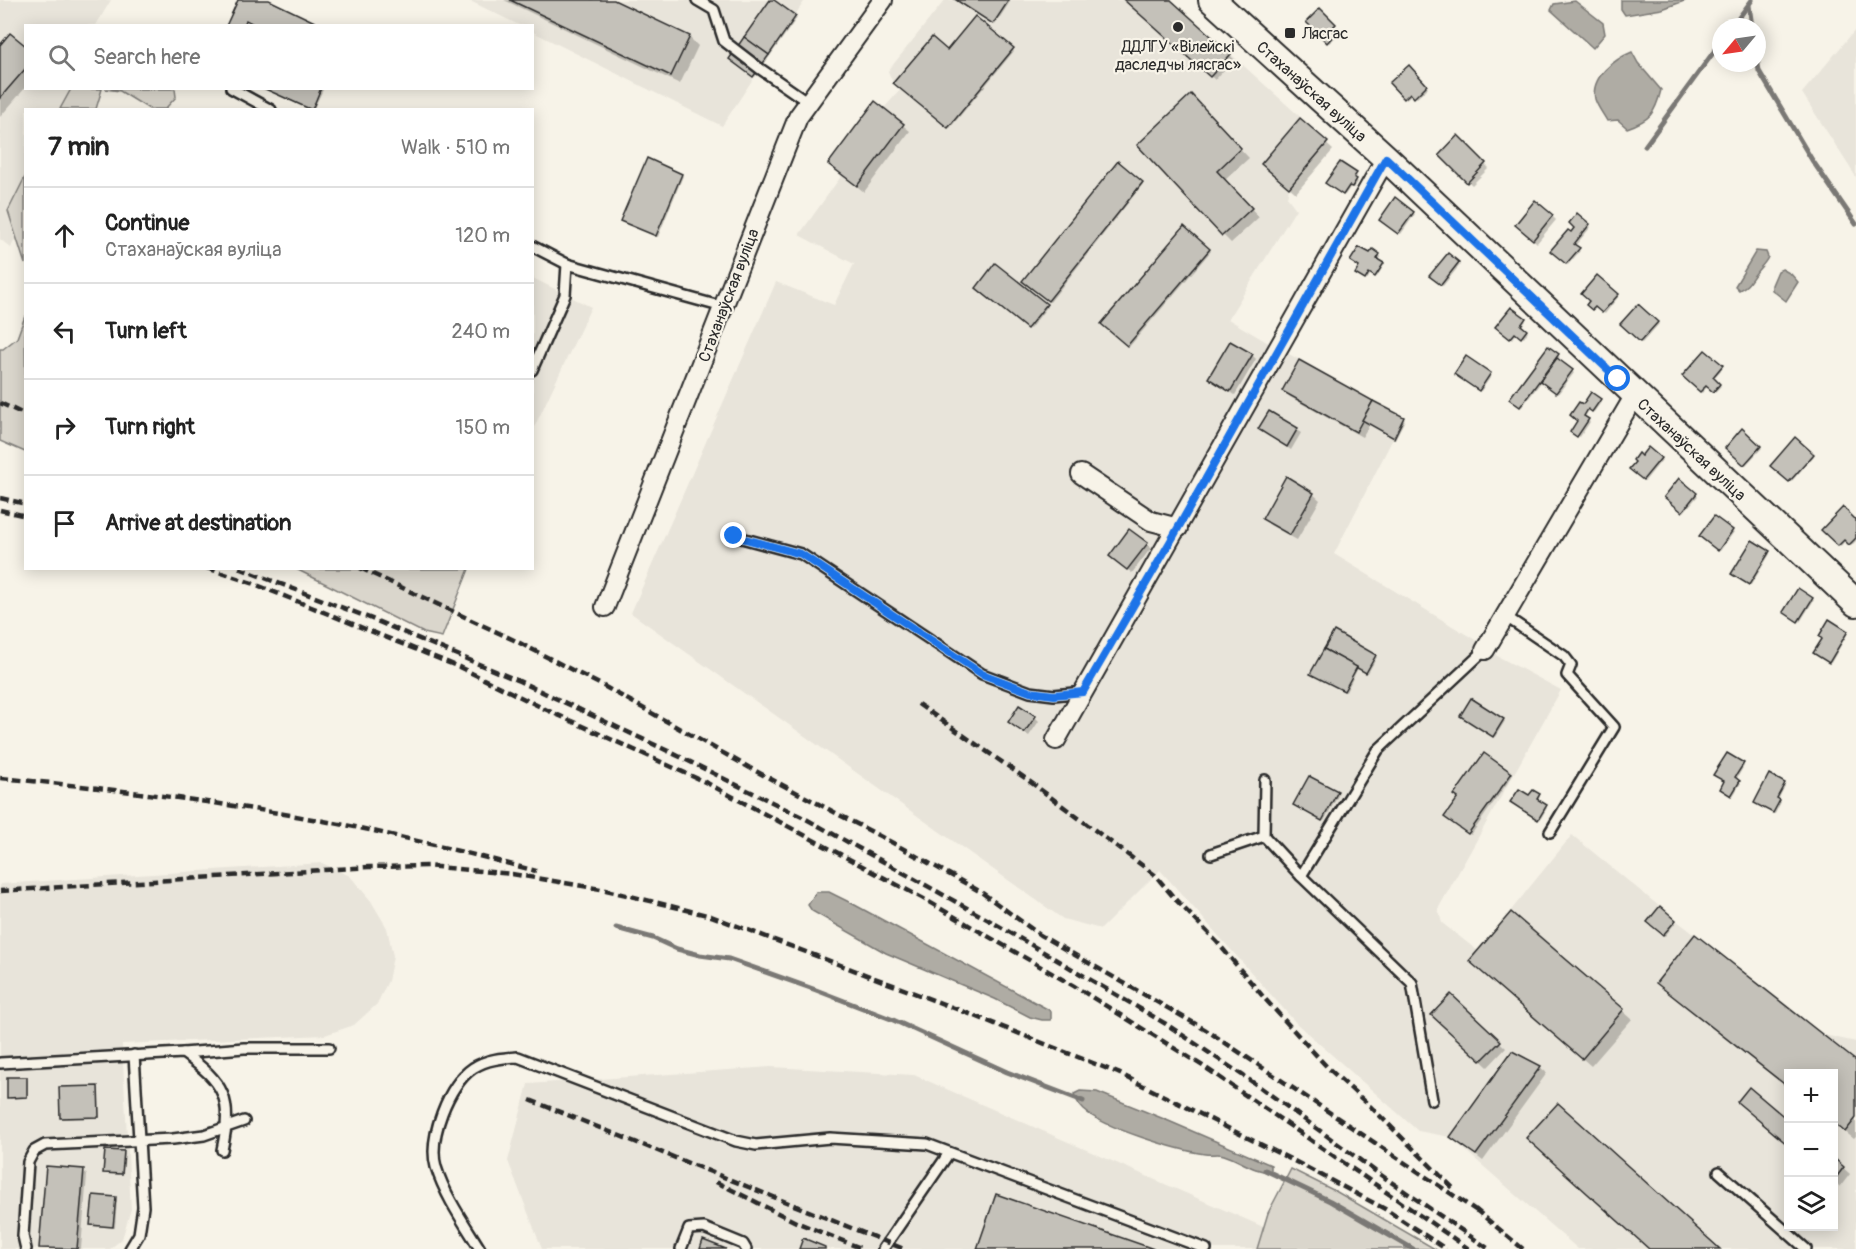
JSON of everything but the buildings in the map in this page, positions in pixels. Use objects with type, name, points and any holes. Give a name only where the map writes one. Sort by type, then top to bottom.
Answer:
[{"type":"street","name":"Стаханаўская вуліца","points":[[605,607],[798,117],[882,0]]},
{"type":"street","name":"Стаханаўская вуліца","points":[[1212,0],[1386,158],[1856,603]]},
{"type":"street","points":[[1056,740],[1386,158]]},
{"type":"street","points":[[1485,650],[1635,395]]},
{"type":"street","points":[[1081,474],[1151,521],[1178,528]]},
{"type":"lane","points":[[697,0],[714,10],[724,41],[808,102]]},
{"type":"lane","points":[[235,90],[267,108]]},
{"type":"lane","points":[[534,247],[567,264],[723,307]]},
{"type":"lane","points":[[534,365],[565,295],[567,264]]},
{"type":"lane","points":[[734,536],[801,554],[982,674],[1030,692],[1054,695],[1083,692]]},
{"type":"lane","points":[[1505,616],[1564,656],[1571,665],[1567,675],[1614,727],[1550,832]]},
{"type":"lane","points":[[1301,876],[1378,750],[1485,650]]},
{"type":"lane","points":[[1265,780],[1264,836],[1301,876],[1412,983],[1432,1100]]},
{"type":"lane","points":[[1211,854],[1264,836]]},
{"type":"lane","points":[[0,1063],[244,1048],[329,1048]]},
{"type":"lane","points":[[183,1053],[213,1077],[223,1095],[227,1112],[227,1127],[222,1150]]},
{"type":"lane","points":[[130,1249],[139,1234],[143,1207],[134,1055]]},
{"type":"lane","points":[[480,1249],[444,1187],[436,1165],[434,1138],[439,1119],[459,1081],[473,1068],[494,1058],[518,1057],[736,1140],[756,1144],[830,1138],[927,1144],[1206,1249]]},
{"type":"lane","points":[[26,1249],[22,1236],[28,1162],[34,1150],[45,1145],[173,1139],[204,1135],[244,1121]]},
{"type":"lane","points":[[883,1249],[949,1153]]},
{"type":"lane","points":[[1719,1172],[1806,1249]]},
{"type":"lane","points":[[681,1249],[689,1228],[704,1228],[743,1244],[746,1249]]},
{"type":"shaded area","points":[[0,0],[111,0],[97,24],[24,24],[24,90],[80,90],[71,108],[24,108],[24,217],[11,248],[0,239]]},
{"type":"shaded area","points":[[468,0],[805,0],[722,126],[534,32],[534,24],[517,24]]},
{"type":"shaded area","points":[[945,0],[1171,0],[1328,142],[1289,188],[1287,197],[1296,209],[1228,319],[1404,417],[1334,554],[1477,641],[1486,650],[1561,690],[1438,909],[1442,923],[1478,951],[1572,835],[1676,920],[1824,1035],[1856,1042],[1856,1249],[1578,1249],[1450,1137],[1418,1131],[1297,1024],[1160,870],[1101,929],[1063,919],[631,613],[776,282],[834,305],[854,264],[799,235],[842,175],[828,164],[875,101],[884,108],[901,89],[893,83],[888,71]]},
{"type":"shaded area","points":[[1621,0],[1687,0],[1662,9],[1625,15],[1621,9]]},
{"type":"shaded area","points":[[1575,1],[1603,23],[1605,34],[1593,48],[1551,10],[1554,4]]},
{"type":"shaded area","points":[[1856,29],[1856,177],[1802,93]]},
{"type":"shaded area","points":[[1632,52],[1638,63],[1661,90],[1650,115],[1627,128],[1618,120],[1607,121],[1596,102],[1594,91],[1596,83],[1605,70],[1618,59]]},
{"type":"shaded area","points":[[70,90],[102,90],[96,108],[61,108]]},
{"type":"shaded area","points":[[112,90],[175,90],[176,97],[166,108],[147,108],[120,91]]},
{"type":"shaded area","points":[[24,179],[24,261],[8,211]]},
{"type":"shaded area","points":[[1756,251],[1766,252],[1768,257],[1747,285],[1739,290],[1735,286]]},
{"type":"shaded area","points":[[1782,269],[1798,282],[1786,301],[1772,290],[1778,271]]},
{"type":"shaded area","points":[[534,278],[591,307],[534,428]]},
{"type":"shaded area","points":[[24,319],[24,451],[0,441],[0,349],[17,338]]},
{"type":"shaded area","points":[[298,570],[469,570],[442,637],[424,633]]},
{"type":"shaded area","points":[[322,863],[350,876],[371,901],[387,928],[393,956],[388,981],[377,1004],[354,1025],[325,1035],[122,1044],[131,1209],[122,1239],[110,1249],[0,1249],[0,884]]},
{"type":"shaded area","points":[[816,892],[829,892],[853,904],[1051,1011],[1051,1020],[1030,1017],[995,999],[886,953],[812,911],[808,905]]},
{"type":"shaded area","points":[[771,1067],[914,1075],[1314,1249],[542,1249],[508,1161],[528,1084]]},
{"type":"shaded area","points":[[1080,1091],[1097,1092],[1164,1119],[1271,1165],[1271,1172],[1253,1168],[1224,1155],[1193,1152],[1160,1143],[1107,1124],[1084,1110],[1074,1094]]},
{"type":"shaded area","points":[[1291,1169],[1337,1192],[1435,1249],[1257,1249],[1268,1213]]},
{"type":"waterway","points":[[1739,18],[1752,0]]},
{"type":"waterway","points":[[1749,5],[1751,18]]},
{"type":"waterway","points":[[1645,146],[1712,54]]},
{"type":"waterway","points":[[1760,72],[1812,160],[1856,224]]},
{"type":"waterway","points":[[616,928],[653,938],[677,949],[729,959],[816,990],[891,1019],[1007,1072],[1083,1101]]},
{"type":"waterway","points":[[1265,1170],[1330,1201],[1413,1249]]},
{"type":"railway","points":[[0,403],[24,414]]},
{"type":"railway","points":[[0,498],[24,504]]},
{"type":"railway","points":[[0,510],[24,516]]},
{"type":"railway","points":[[213,570],[252,583],[459,667],[707,783],[922,898],[1074,986],[1206,1068],[1469,1249]]},
{"type":"railway","points":[[244,570],[367,617],[519,681],[806,819],[987,919],[1166,1024],[1260,1087],[1375,1171],[1489,1249]]},
{"type":"railway","points":[[364,570],[514,640],[607,688],[981,892],[1040,935],[1206,1030],[1480,1213]]},
{"type":"railway","points":[[918,704],[1025,778],[1155,875],[1328,1068],[1453,1188]]},
{"type":"railway","points":[[0,778],[89,787],[267,811],[401,837],[536,871]]},
{"type":"railway","points":[[0,891],[369,867],[427,866],[512,874],[606,890],[711,916],[1118,1073],[1385,1209],[1446,1249]]},
{"type":"railway","points":[[530,1100],[904,1249]]},
{"type":"railway","points":[[716,1182],[796,1222],[863,1249]]},
{"type":"railway","points":[[1475,1209],[1523,1249]]},
{"type":"place","name":"ДДЛГУ «Вілейскі даследчы лясгас»","points":[[1178,27]]},
{"type":"place","name":"Лясгас","points":[[1290,33]]},
{"type":"route","points":[[734,536],[801,554],[982,674],[1030,692],[1054,695],[1083,692],[1386,158],[1618,379]]}]
